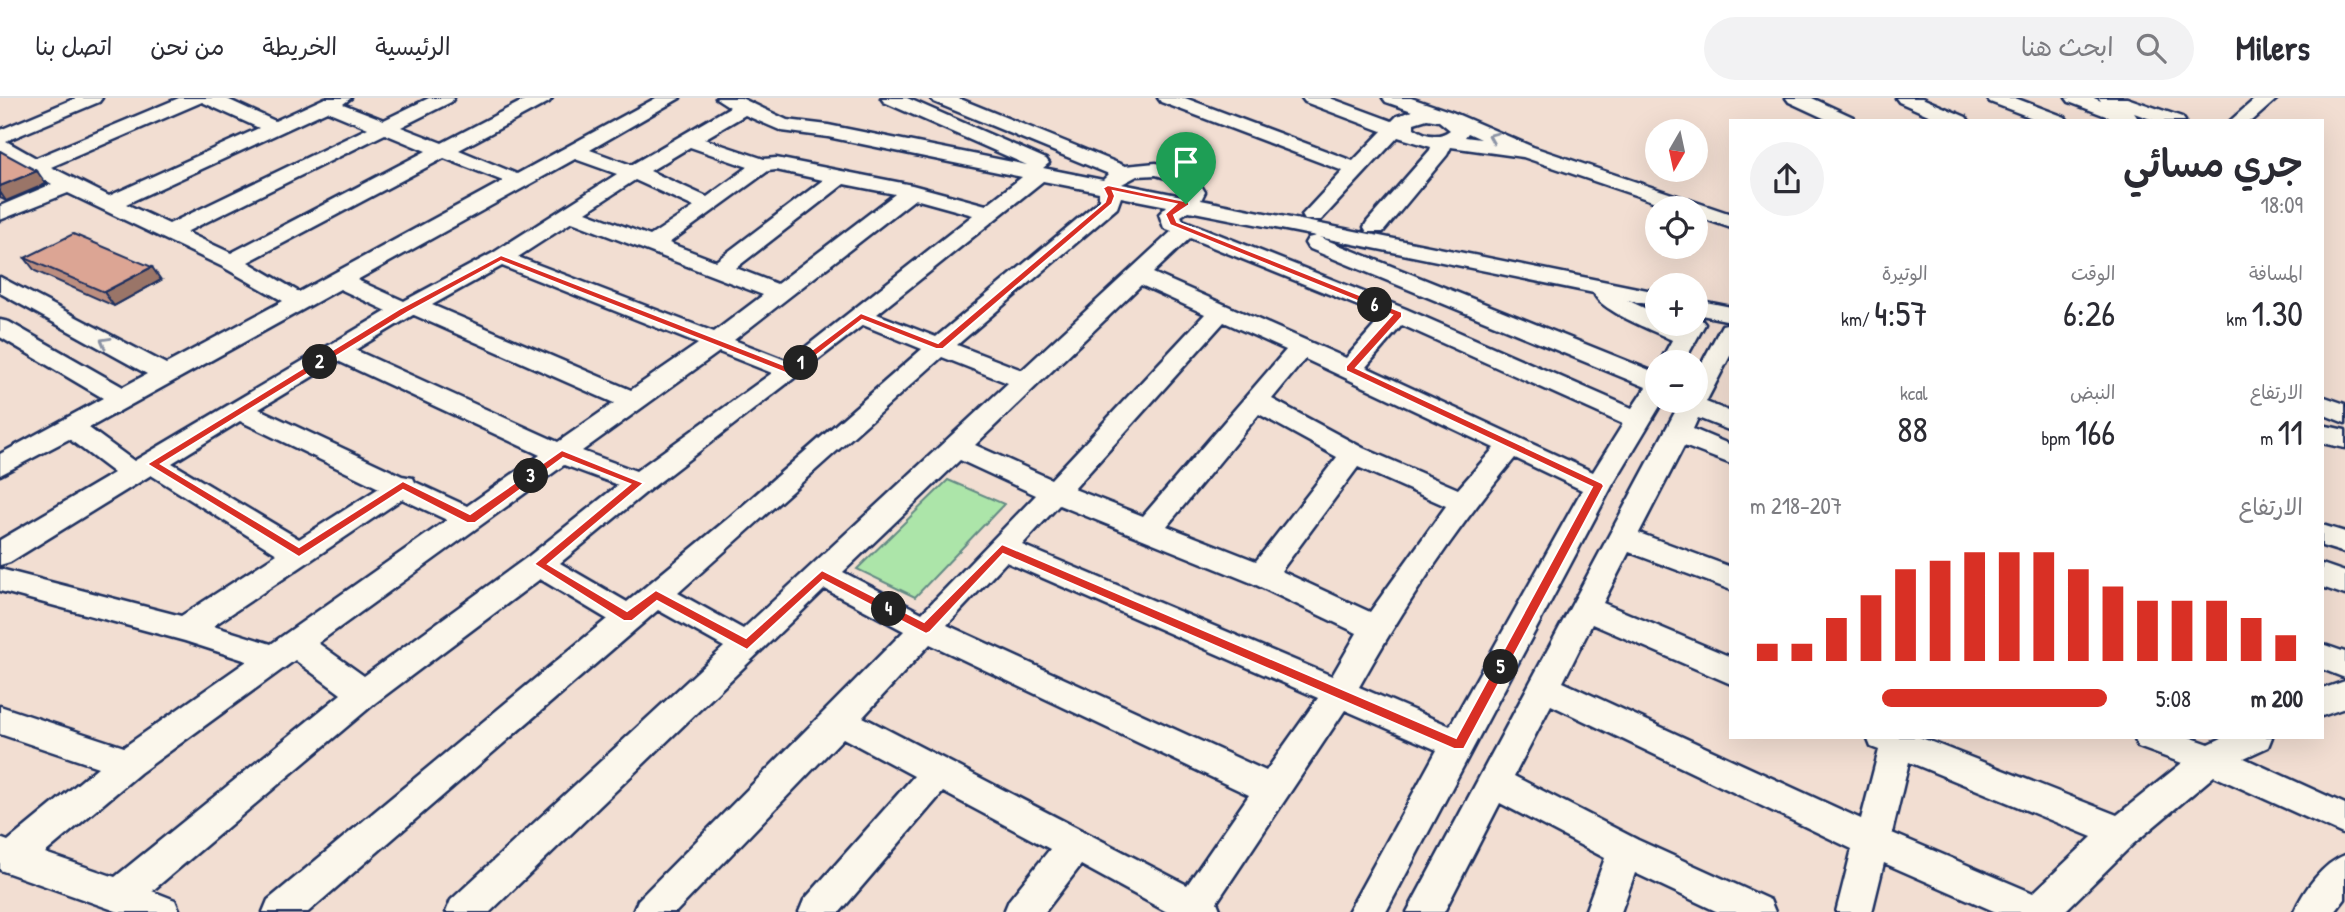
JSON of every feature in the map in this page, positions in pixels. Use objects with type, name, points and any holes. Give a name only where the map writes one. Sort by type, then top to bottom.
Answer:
[{"type":"street","points":[[0,137],[92,98]]},
{"type":"street","points":[[36,166],[195,98]]},
{"type":"street","points":[[209,98],[275,128]]},
{"type":"street","points":[[168,233],[444,98]]},
{"type":"street","points":[[231,262],[542,98]]},
{"type":"street","points":[[159,372],[289,295],[649,98]]},
{"type":"street","points":[[0,450],[116,395],[337,279],[670,98]]},
{"type":"street","points":[[891,98],[1021,153],[1075,181]]},
{"type":"street","points":[[942,98],[1114,186],[1185,212],[1398,314],[1639,421]]},
{"type":"street","points":[[1168,98],[1358,170]]},
{"type":"street","points":[[1311,98],[1407,121],[1426,113],[1448,118],[1526,151],[1656,196]]},
{"type":"street","points":[[1393,98],[1407,121],[1424,140],[1526,151]]},
{"type":"street","points":[[1313,215],[1407,121],[1435,98]]},
{"type":"street","points":[[1796,98],[1842,119]]},
{"type":"street","points":[[1906,98],[1954,119]]},
{"type":"street","points":[[1997,98],[2053,119]]},
{"type":"street","points":[[2076,98],[2131,119]]},
{"type":"street","points":[[2109,98],[2169,119]]},
{"type":"street","points":[[2243,119],[2269,98]]},
{"type":"street","points":[[108,204],[333,101],[384,128],[508,176]]},
{"type":"street","points":[[0,554],[409,308],[501,258],[688,140],[735,103],[782,125],[828,131],[1075,181],[1114,186]]},
{"type":"street","points":[[1375,227],[1440,151],[1444,141],[1459,132],[1460,128],[1448,118]]},
{"type":"street","points":[[688,140],[763,165],[791,164],[912,191],[989,214]]},
{"type":"street","points":[[0,146],[68,185],[231,262],[289,295]]},
{"type":"street","points":[[572,151],[709,206]]},
{"type":"street","points":[[653,244],[763,165]]},
{"type":"street","points":[[281,912],[741,523],[939,347],[1060,246],[1109,203],[1114,186],[1139,169],[1166,169],[1187,178],[1185,212],[1138,275],[464,912]]},
{"type":"street","points":[[718,271],[841,176]]},
{"type":"street","points":[[120,895],[364,694],[540,564],[639,483],[791,371],[1036,176]]},
{"type":"street","points":[[0,214],[68,185]]},
{"type":"street","points":[[7,856],[128,763],[715,343],[912,191]]},
{"type":"street","points":[[1185,212],[1313,215],[1645,280]]},
{"type":"street","points":[[1185,212],[1258,218],[1645,297]]},
{"type":"street","points":[[571,214],[780,293]]},
{"type":"street","points":[[1708,214],[1729,221]]},
{"type":"street","points":[[1258,218],[1539,336],[1645,377]]},
{"type":"street","points":[[501,258],[791,371]]},
{"type":"street","points":[[1138,275],[1350,369],[1598,486]]},
{"type":"street","points":[[337,279],[633,401]]},
{"type":"street","points":[[0,284],[159,372]]},
{"type":"street","points":[[1593,286],[1620,306],[1645,309]]},
{"type":"street","points":[[1708,308],[1729,299]]},
{"type":"street","points":[[664,908],[1055,492],[1220,312]]},
{"type":"street","points":[[1350,369],[1398,314]]},
{"type":"street","points":[[1708,314],[1729,314]]},
{"type":"street","points":[[861,316],[1025,381]]},
{"type":"street","points":[[0,327],[116,395]]},
{"type":"street","points":[[1708,377],[1728,341]]},
{"type":"street","points":[[1150,527],[1301,348]]},
{"type":"street","points":[[338,352],[562,454],[639,483]]},
{"type":"street","points":[[0,466],[70,427],[116,395]]},
{"type":"street","points":[[1257,402],[1353,454],[1463,502]]},
{"type":"street","points":[[2324,405],[2345,414]]},
{"type":"street","points":[[239,410],[403,485],[471,520]]},
{"type":"street","points":[[1366,912],[1598,486],[1645,410]]},
{"type":"street","points":[[1425,912],[1688,413]]},
{"type":"street","points":[[1694,413],[1729,453]]},
{"type":"street","points":[[1703,413],[1729,421]]},
{"type":"street","points":[[70,427],[299,553]]},
{"type":"street","points":[[2324,435],[2345,439]]},
{"type":"street","points":[[839,720],[1076,844],[1195,910],[1339,693],[1376,628],[1463,502],[1511,445]]},
{"type":"street","points":[[956,447],[1055,492],[1150,527],[1262,575],[1376,628]]},
{"type":"street","points":[[1262,575],[1353,454]]},
{"type":"street","points":[[185,629],[403,485]]},
{"type":"street","points":[[2324,536],[2345,543]]},
{"type":"street","points":[[1622,538],[1729,578]]},
{"type":"street","points":[[1002,548],[1459,745]]},
{"type":"street","points":[[540,564],[628,617]]},
{"type":"street","points":[[822,574],[926,629],[1273,790]]},
{"type":"street","points":[[2324,576],[2345,583]]},
{"type":"street","points":[[0,580],[185,629],[284,650],[364,694]]},
{"type":"street","points":[[656,595],[747,645]]},
{"type":"street","points":[[1585,608],[1729,670]]},
{"type":"street","points":[[2324,657],[2345,665]]},
{"type":"street","points":[[1543,687],[1874,842],[2038,912],[2121,834],[2211,759],[2252,739]]},
{"type":"street","points":[[2324,704],[2345,694]]},
{"type":"street","points":[[2324,706],[2345,715]]},
{"type":"street","points":[[0,720],[128,763]]},
{"type":"street","points":[[1854,912],[1874,842],[1893,739],[2121,834]]},
{"type":"street","points":[[2156,739],[2211,759],[2345,820]]},
{"type":"street","points":[[817,912],[939,772]]},
{"type":"street","points":[[1493,782],[1625,851],[1757,912]]},
{"type":"street","points":[[1022,912],[1076,844]]},
{"type":"street","points":[[1604,912],[1625,851]]},
{"type":"street","points":[[7,856],[162,912]]},
{"type":"street","points":[[2312,912],[2345,871]]},
{"type":"green space","points":[[948,480],[1004,504],[915,597],[857,569]]},
{"type":"building","points":[[0,151],[37,171],[0,186]]},
{"type":"building","points":[[73,234],[152,267],[104,292],[25,258]]},
{"type":"route","points":[[1108,188],[1186,204],[1178,206],[1170,214],[1173,223],[1398,314],[1350,369],[1598,486],[1459,745],[1002,548],[926,629],[822,574],[747,645],[656,595],[628,617],[540,564],[639,483],[562,454],[471,520],[403,485],[299,553],[153,464],[405,310],[501,258],[791,371],[861,316],[939,347],[1109,203],[1111,196],[1108,188]]}]
